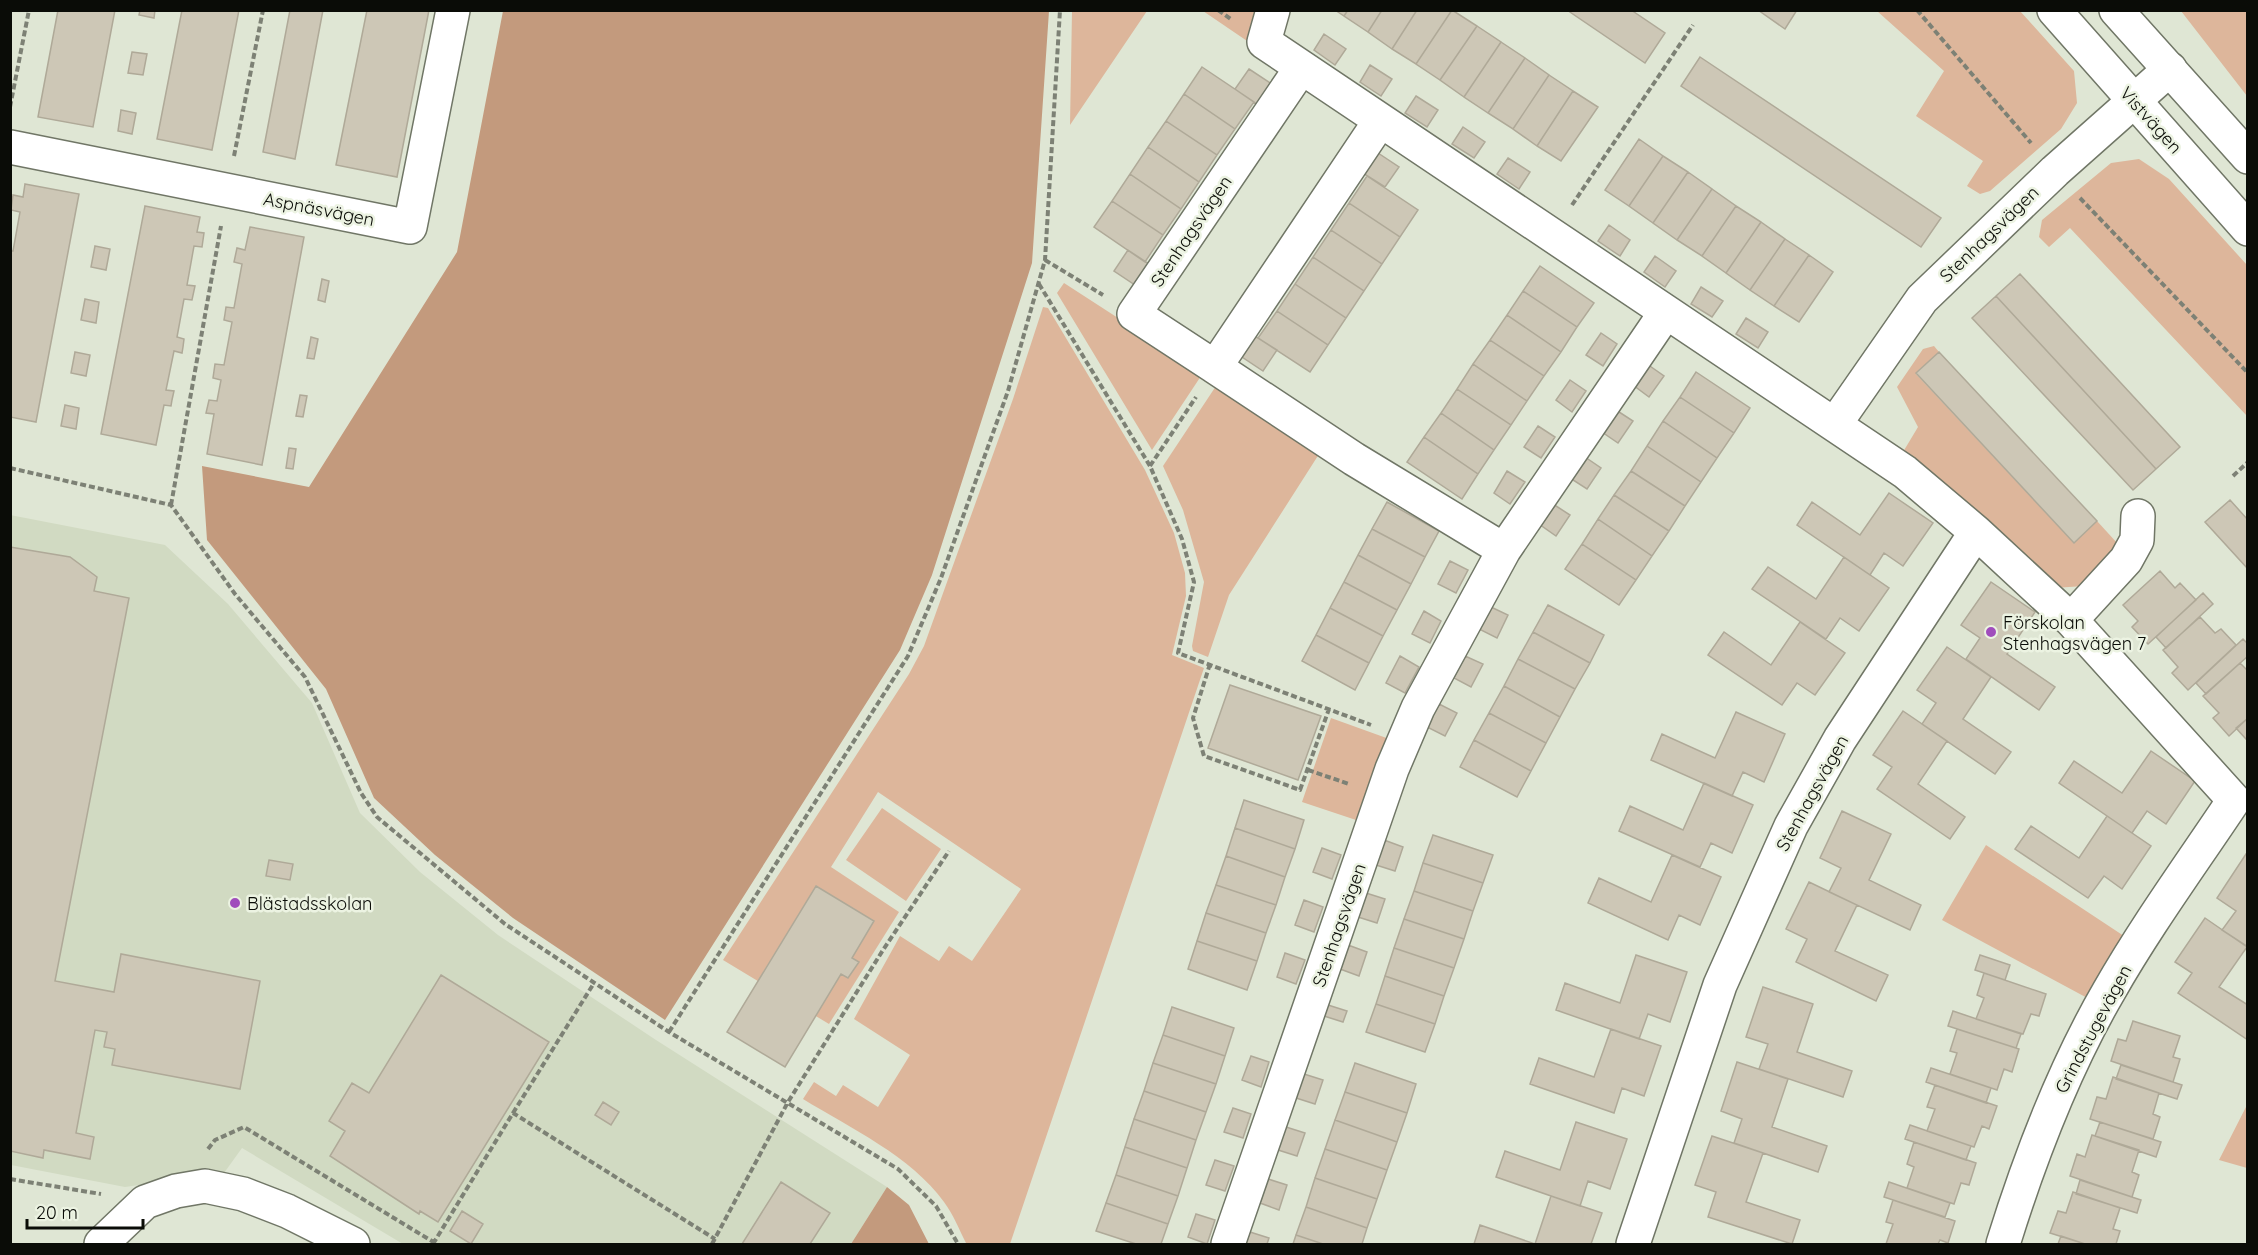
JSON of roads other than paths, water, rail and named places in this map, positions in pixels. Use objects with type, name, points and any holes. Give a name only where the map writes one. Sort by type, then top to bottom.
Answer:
[{"type":"street","name":"Aspnäsvägen","points":[[10,147],[410,227],[453,10]]},
{"type":"street","points":[[1273,10],[1263,42],[1905,472],[1976,532]]},
{"type":"street","name":"Vistvägen","points":[[2055,10],[2247,229]]},
{"type":"street","points":[[2116,10],[2247,157]]},
{"type":"street","name":"Stenhagsvägen","points":[[1215,367],[1134,314],[1301,68]]},
{"type":"street","name":"Stenhagsvägen","points":[[1835,424],[1922,299],[2047,178],[2170,69]]},
{"type":"street","points":[[1380,121],[1215,367],[1354,459],[1504,550]]},
{"type":"street","name":"Stenhagsvägen","points":[[1228,1245],[1392,769],[1418,708],[1504,550],[1665,312]]},
{"type":"street","points":[[2072,620],[2126,560],[2137,540],[2138,516]]},
{"type":"street","name":"Stenhagsvägen","points":[[1633,1245],[1720,985],[1791,826],[1840,739],[1976,532]]},
{"type":"street","name":"Grindstugevägen","points":[[1976,532],[2072,620],[2241,806],[2109,990],[2078,1049],[2047,1120],[2003,1245]]},
{"type":"street","points":[[101,1245],[145,1202],[176,1191],[205,1186],[243,1194],[287,1211],[353,1245]]},
{"type":"place","name":"Förskolan Stenhagsvägen 7","points":[[1991,632]]},
{"type":"place","name":"Blästadsskolan","points":[[235,903]]}]
